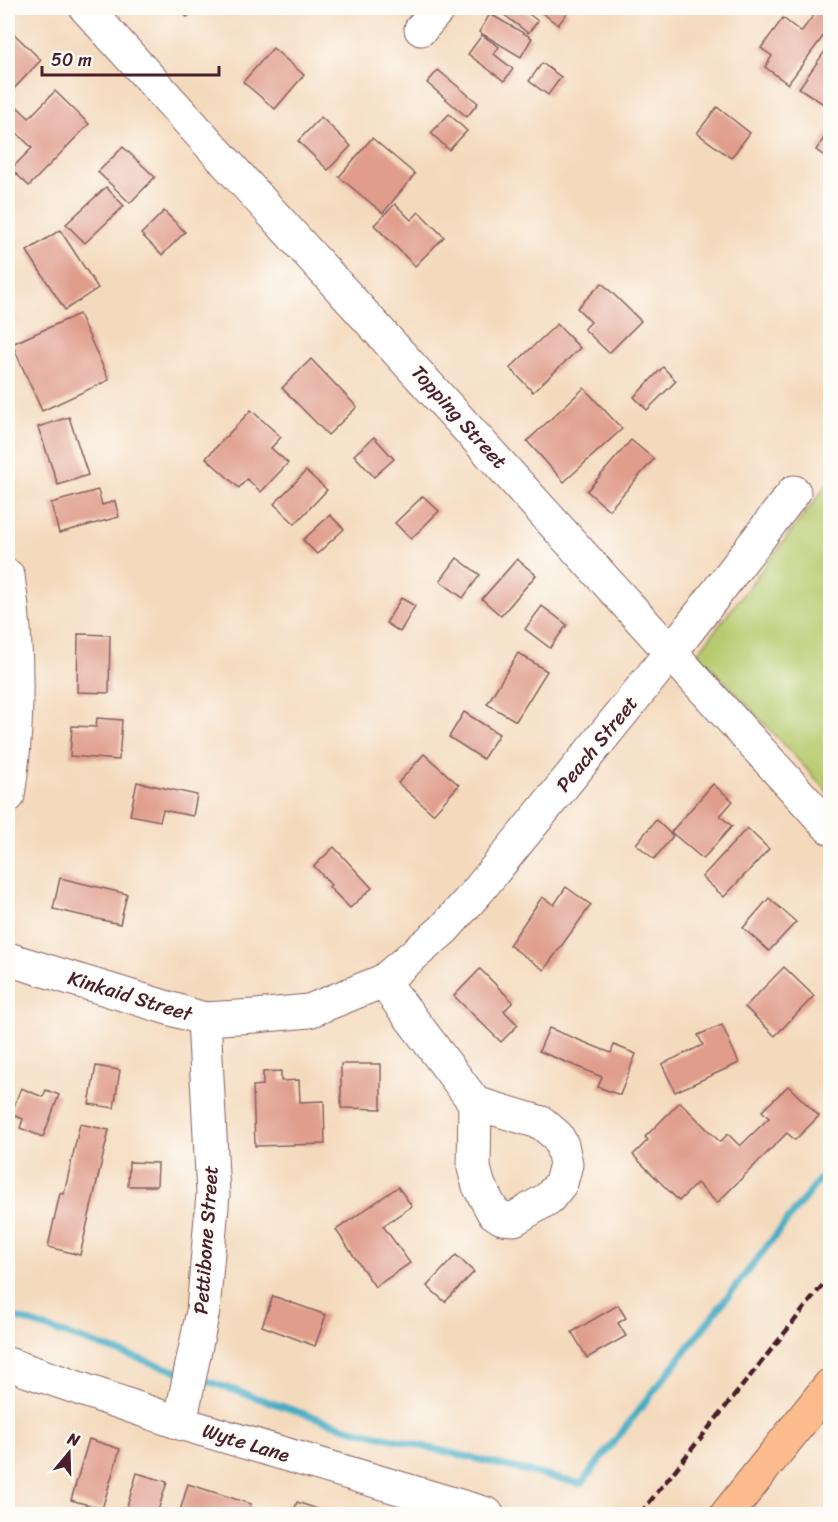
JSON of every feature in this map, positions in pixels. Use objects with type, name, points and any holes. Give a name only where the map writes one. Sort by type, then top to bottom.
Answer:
[{"type":"main road","points":[[728,1515],[831,1385]]},
{"type":"street","name":"Topping Street","points":[[86,8],[831,828]]},
{"type":"street","name":"Peach Street","points":[[383,981],[443,930],[477,892],[672,651],[794,492]]},
{"type":"street","points":[[8,576],[17,659],[16,717],[8,796]]},
{"type":"street","name":"Kinkaid Street","points":[[8,959],[204,1019],[255,1017],[309,1011],[383,981]]},
{"type":"street","points":[[383,981],[475,1103]]},
{"type":"street","name":"Pettibone Street","points":[[183,1410],[203,1311],[213,1194],[204,1019]]},
{"type":"street","name":"Wyte Lane","points":[[8,1364],[183,1410],[487,1515]]},
{"type":"green space","points":[[830,481],[830,794],[698,653]]},
{"type":"building","points":[[177,8],[196,8],[187,17]]},
{"type":"building","points":[[495,8],[521,8],[538,21],[528,33]]},
{"type":"building","points":[[536,8],[563,8],[568,12],[558,25]]},
{"type":"building","points":[[819,8],[830,8],[830,27],[788,84],[765,67],[772,56],[761,48],[783,18],[801,32]]},
{"type":"building","points":[[490,14],[532,38],[521,57],[479,32]]},
{"type":"building","points":[[8,28],[41,60],[8,95]]},
{"type":"building","points":[[482,35],[499,47],[494,54],[513,69],[504,81],[468,54]]},
{"type":"building","points":[[830,44],[830,97],[825,105],[799,88]]},
{"type":"building","points":[[273,48],[304,75],[275,109],[243,82]]},
{"type":"building","points":[[542,63],[561,77],[548,95],[529,81]]},
{"type":"building","points":[[438,70],[478,103],[467,117],[427,83]]},
{"type":"building","points":[[55,91],[89,124],[29,186],[11,169],[32,148],[13,129],[8,135],[8,100],[29,118]]},
{"type":"building","points":[[717,107],[750,133],[731,158],[697,133]]},
{"type":"building","points":[[449,114],[467,131],[449,150],[431,133]]},
{"type":"building","points":[[321,117],[351,146],[328,170],[298,141]]},
{"type":"building","points":[[830,129],[830,160],[816,150]]},
{"type":"building","points":[[372,138],[415,174],[383,213],[339,177]]},
{"type":"building","points":[[123,147],[155,177],[130,203],[98,172]]},
{"type":"building","points":[[106,187],[124,206],[85,243],[66,224]]},
{"type":"building","points":[[395,204],[411,220],[419,212],[444,237],[415,266],[374,225]]},
{"type":"building","points":[[164,211],[185,232],[162,255],[141,234]]},
{"type":"building","points":[[60,230],[98,288],[65,310],[27,251]]},
{"type":"building","points":[[602,283],[641,321],[609,353],[584,329],[591,322],[577,308]]},
{"type":"building","points":[[79,314],[109,380],[42,411],[12,344]]},
{"type":"building","points":[[557,324],[580,348],[533,392],[510,368]]},
{"type":"building","points":[[311,359],[357,407],[328,435],[282,388]]},
{"type":"building","points":[[663,367],[676,381],[647,410],[634,397]]},
{"type":"building","points":[[584,388],[622,429],[564,482],[527,441]]},
{"type":"building","points":[[251,410],[281,437],[271,448],[288,463],[261,492],[247,479],[239,488],[206,458]]},
{"type":"building","points":[[69,417],[88,475],[58,485],[38,427]]},
{"type":"building","points":[[374,437],[394,459],[374,477],[354,455]]},
{"type":"building","points":[[631,440],[654,459],[609,510],[587,491]]},
{"type":"building","points":[[306,471],[327,490],[295,524],[274,504]]},
{"type":"building","points":[[98,490],[102,505],[115,501],[119,517],[59,533],[51,503]]},
{"type":"building","points":[[423,496],[439,511],[411,539],[395,523]]},
{"type":"building","points":[[330,515],[344,529],[317,554],[303,540]]},
{"type":"building","points":[[457,558],[480,575],[463,598],[440,581]]},
{"type":"building","points":[[517,559],[536,575],[501,616],[482,599]]},
{"type":"building","points":[[401,598],[415,606],[400,632],[386,623]]},
{"type":"building","points":[[542,606],[567,625],[550,648],[525,629]]},
{"type":"building","points":[[78,634],[110,635],[109,693],[77,692]]},
{"type":"building","points":[[518,653],[547,671],[516,721],[487,704]]},
{"type":"building","points":[[464,712],[499,734],[483,759],[449,737]]},
{"type":"building","points":[[97,718],[122,720],[119,760],[70,756],[72,726],[96,727]]},
{"type":"building","points":[[424,754],[459,785],[433,814],[398,783]]},
{"type":"building","points":[[137,782],[197,795],[193,816],[163,810],[160,821],[130,815]]},
{"type":"building","points":[[713,784],[733,801],[720,816],[732,826],[703,859],[671,832]]},
{"type":"building","points":[[656,820],[673,836],[654,859],[636,844]]},
{"type":"building","points":[[747,828],[769,849],[724,897],[702,877]]},
{"type":"building","points":[[334,847],[372,888],[350,908],[329,887],[331,885],[314,866]]},
{"type":"building","points":[[60,878],[127,894],[120,924],[53,909]]},
{"type":"building","points":[[566,887],[591,905],[544,970],[509,945],[542,897],[554,905]]},
{"type":"building","points":[[769,898],[796,922],[769,951],[743,928]]},
{"type":"building","points":[[784,967],[814,996],[775,1036],[745,1007]]},
{"type":"building","points":[[480,969],[513,1002],[504,1011],[518,1025],[501,1042],[454,996]]},
{"type":"building","points":[[722,1025],[739,1063],[675,1092],[662,1064],[703,1045],[698,1035]]},
{"type":"building","points":[[549,1028],[611,1053],[614,1045],[636,1054],[620,1095],[598,1087],[602,1077],[539,1051]]},
{"type":"building","points":[[341,1064],[381,1064],[381,1109],[341,1108]]},
{"type":"building","points":[[96,1066],[120,1070],[114,1108],[89,1104]]},
{"type":"building","points":[[281,1071],[281,1081],[299,1080],[300,1102],[324,1101],[325,1144],[255,1146],[253,1086],[263,1085],[263,1072]]},
{"type":"building","points":[[788,1086],[819,1116],[795,1140],[787,1133],[717,1203],[697,1183],[679,1201],[633,1155],[648,1140],[645,1137],[680,1102],[720,1142],[728,1134],[740,1146],[769,1118],[762,1111]]},
{"type":"building","points":[[21,1088],[43,1097],[46,1090],[59,1095],[43,1137],[20,1128],[23,1119],[11,1114]]},
{"type":"building","points":[[80,1124],[109,1130],[80,1255],[48,1247],[60,1193],[64,1194]]},
{"type":"building","points":[[129,1162],[158,1163],[157,1186],[128,1186]]},
{"type":"building","points":[[398,1187],[412,1206],[383,1226],[410,1263],[375,1287],[336,1230]]},
{"type":"building","points":[[456,1255],[474,1272],[445,1302],[427,1286]]},
{"type":"building","points":[[273,1296],[326,1315],[315,1346],[262,1326]]},
{"type":"building","points":[[618,1305],[626,1318],[618,1323],[626,1336],[587,1358],[572,1332]]},
{"type":"building","points":[[89,1439],[120,1449],[102,1509],[71,1500]]},
{"type":"building","points":[[137,1473],[167,1482],[157,1514],[125,1513]]},
{"type":"building","points":[[188,1484],[251,1504],[248,1514],[179,1514]]},
{"type":"building","points":[[297,1502],[320,1510],[318,1514],[293,1514]]},
{"type":"waterway","points":[[198,1378],[347,1428],[581,1484],[830,1166]]},
{"type":"waterway","points":[[8,1315],[182,1373]]},
{"type":"railway","points":[[640,1514],[830,1276]]}]
